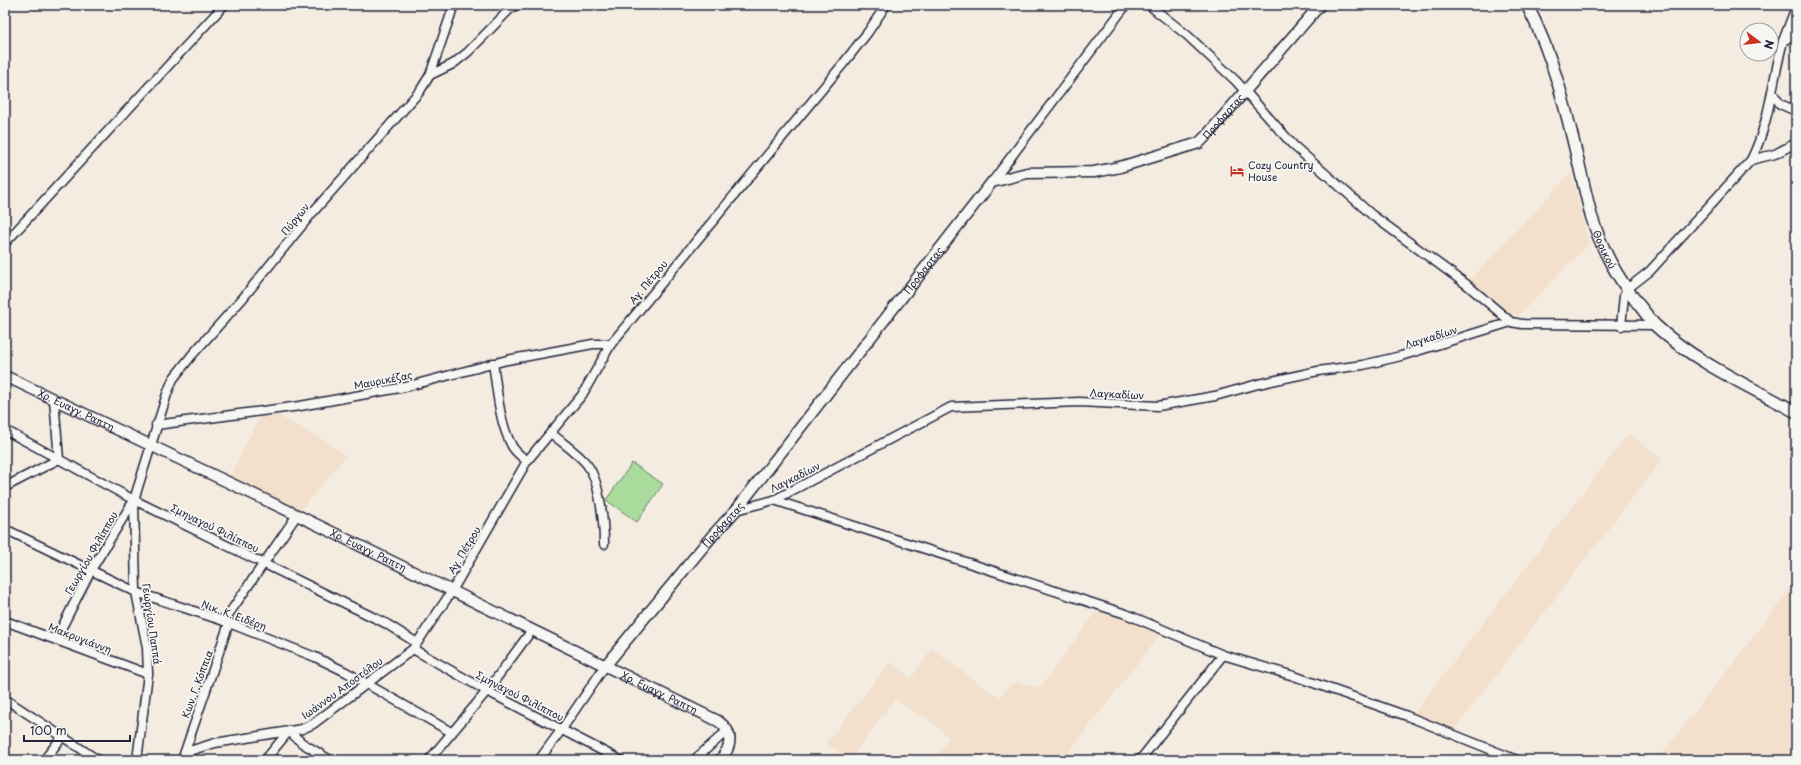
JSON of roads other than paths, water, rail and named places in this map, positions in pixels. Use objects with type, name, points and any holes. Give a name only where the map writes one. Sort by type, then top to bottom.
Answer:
[{"type":"main road","name":"Θορικού","points":[[1527,5],[1542,33],[1552,59],[1591,215],[1597,234],[1615,272],[1627,290],[1655,325],[1701,359],[1796,412]]},
{"type":"street","points":[[5,243],[224,5]]},
{"type":"street","name":"Πύργων","points":[[151,445],[156,425],[173,379],[243,298],[314,212],[420,91],[430,75],[454,5]]},
{"type":"street","points":[[430,75],[453,64],[468,52],[509,10],[516,5]]},
{"type":"street","name":"Αγ. Πέτρου","points":[[452,591],[527,461],[582,395],[611,344],[640,306],[843,64],[868,32],[886,5]]},
{"type":"street","points":[[992,182],[1126,5]]},
{"type":"street","points":[[1149,5],[1188,36],[1245,91],[1293,145],[1372,215],[1466,284],[1511,322]]},
{"type":"street","name":"Προφαρτας","points":[[605,666],[712,536],[736,510],[992,182],[1027,172],[1094,172],[1120,167],[1198,142],[1320,5]]},
{"type":"street","points":[[1621,326],[1624,296],[1627,290],[1650,271],[1751,160],[1761,139],[1783,41],[1796,7]]},
{"type":"street","points":[[1783,41],[1796,33]]},
{"type":"street","points":[[1772,92],[1780,104],[1796,111]]},
{"type":"street","points":[[1751,160],[1775,154],[1796,143]]},
{"type":"street","name":"Λαγκαδίων","points":[[736,510],[774,500],[951,407],[1079,402],[1158,406],[1215,396],[1258,384],[1318,371],[1363,365],[1401,356],[1511,322],[1621,326],[1655,325]]},
{"type":"street","name":"Μαυρικέζας","points":[[156,425],[300,406],[405,387],[493,363],[593,344],[611,344]]},
{"type":"street","points":[[493,363],[501,413],[511,444],[527,461]]},
{"type":"street","name":"Χρ. Ευαγγ. Ραπτη","points":[[5,376],[297,515],[712,718],[724,725],[728,730]]},
{"type":"street","points":[[5,487],[59,459],[54,400]]},
{"type":"street","name":"Σμηναγού Φιλίππου","points":[[5,430],[134,500],[385,623],[415,646],[487,691],[620,760]]},
{"type":"street","points":[[551,433],[588,466],[600,500],[604,521],[604,544]]},
{"type":"street","name":"Γεωργίου Παππά","points":[[137,760],[148,674],[147,648],[136,592],[134,500],[151,445]]},
{"type":"street","name":"Γεωργίου Φιλίππου","points":[[56,639],[91,570],[134,500]]},
{"type":"street","points":[[774,500],[1126,614],[1223,655],[1294,676],[1407,716],[1517,760]]},
{"type":"street","name":"Κων. Γ. Κόππια","points":[[182,760],[186,752],[189,738],[226,622],[297,515]]},
{"type":"street","name":"Νικ. Κ. Ειδέρη","points":[[5,529],[136,592],[226,622],[314,657],[365,683],[451,732]]},
{"type":"street","name":"Ιωάννου Αποστόλου","points":[[186,752],[215,743],[302,729],[313,724],[415,646],[452,591]]},
{"type":"street","name":"Μακρυγιάννη","points":[[5,621],[148,674]]},
{"type":"street","points":[[429,760],[487,691],[532,630]]},
{"type":"street","points":[[1140,760],[1223,655]]},
{"type":"street","points":[[539,760],[605,666]]},
{"type":"street","points":[[5,699],[98,760]]},
{"type":"street","points":[[694,760],[728,730],[731,742],[727,753],[720,760]]},
{"type":"street","points":[[265,760],[290,731],[302,743],[330,760]]},
{"type":"street","points":[[44,760],[63,736]]},
{"type":"street","points":[[186,752],[193,760]]},
{"type":"place","name":"Cozy Country House","points":[[1237,171]]}]
